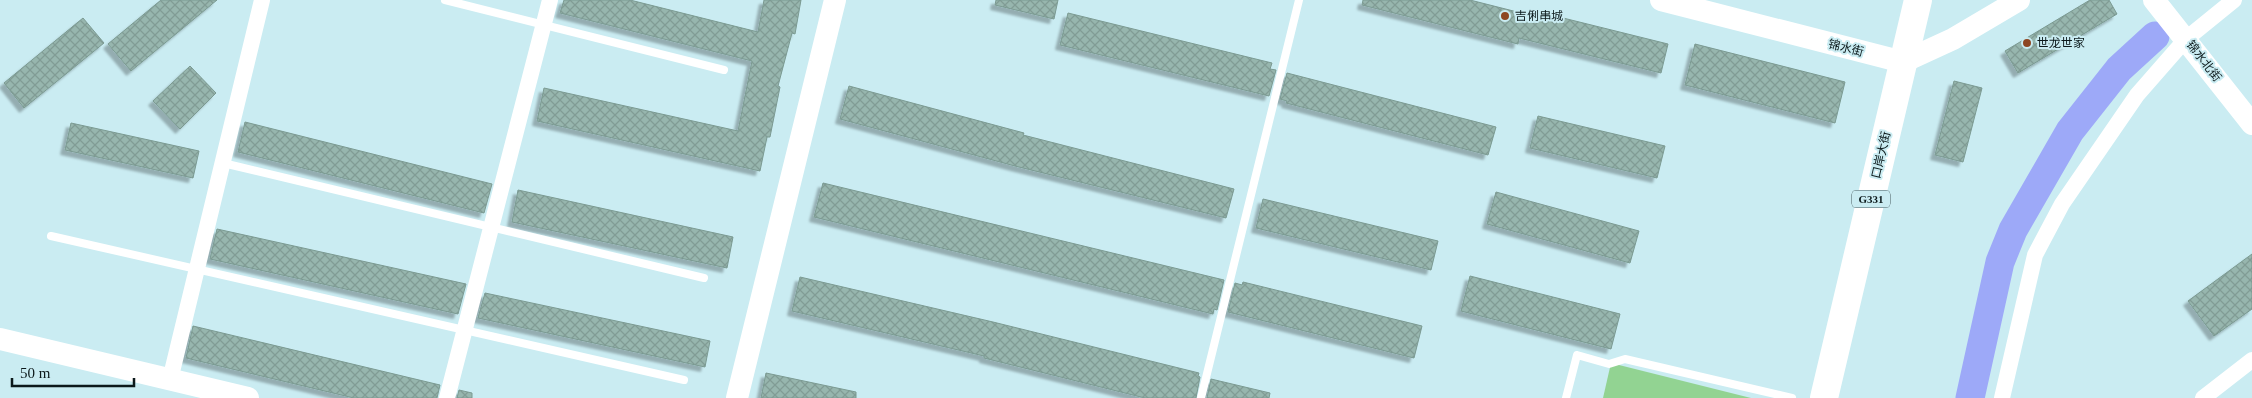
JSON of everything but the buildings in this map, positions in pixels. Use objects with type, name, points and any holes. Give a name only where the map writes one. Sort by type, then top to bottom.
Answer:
[{"type":"highway","name":"口岸大街","points":[[1824,398],[1918,0]]},
{"type":"street","points":[[170,380],[262,0]]},
{"type":"street","points":[[447,398],[550,0]]},
{"type":"street","points":[[737,398],[835,0]]},
{"type":"street","name":"锦水街","points":[[1661,0],[1903,62]]},
{"type":"street","points":[[1903,62],[1953,39],[2018,0]]},
{"type":"street","name":"锦水北街","points":[[2154,0],[2186,38],[2252,124]]},
{"type":"street","points":[[2002,398],[2035,255],[2062,204],[2131,103],[2186,38],[2234,0]]},
{"type":"street","points":[[0,339],[248,398]]},
{"type":"street","points":[[2203,398],[2252,360]]},
{"type":"lane","points":[[445,0],[724,70]]},
{"type":"lane","points":[[1201,398],[1300,0]]},
{"type":"lane","points":[[222,163],[704,278]]},
{"type":"lane","points":[[51,236],[684,380]]},
{"type":"lane","points":[[1566,398],[1577,355],[1609,364],[1625,359],[1792,398]]},
{"type":"green space","points":[[1611,363],[1751,398],[1603,398]]},
{"type":"waterway","points":[[1970,398],[2000,262],[2013,230],[2070,131],[2119,69],[2155,36]]},
{"type":"place","name":"吉俐串城","points":[[1505,16]]},
{"type":"place","name":"世龙世家","points":[[2027,43]]}]
